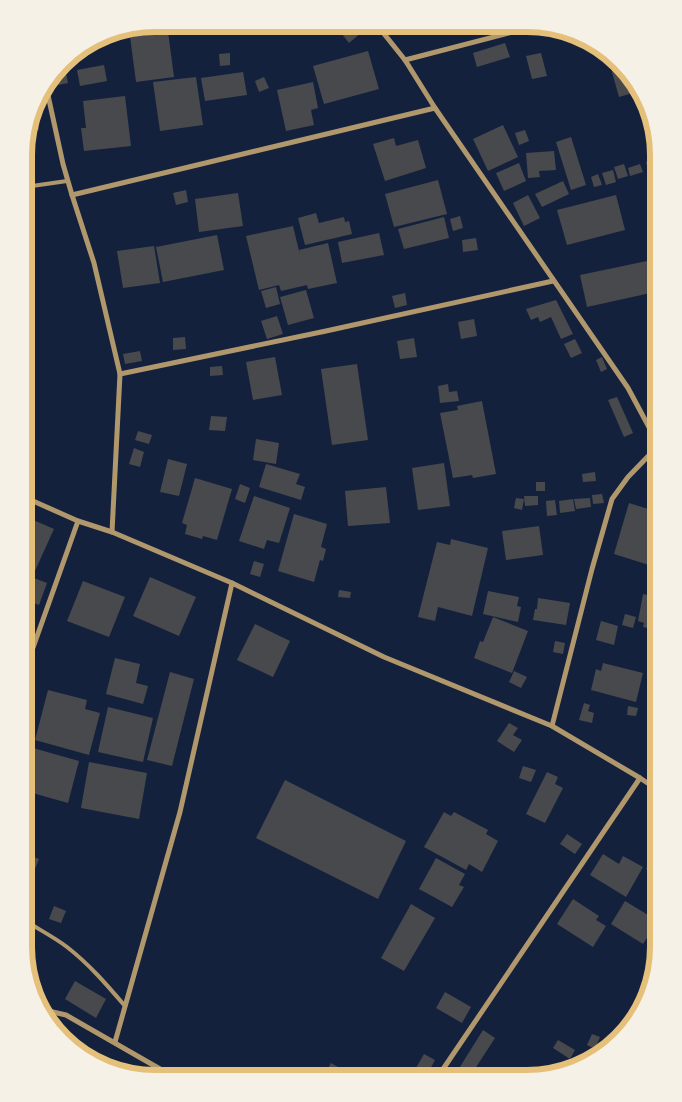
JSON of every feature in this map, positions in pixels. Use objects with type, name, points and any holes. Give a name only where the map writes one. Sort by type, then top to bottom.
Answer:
[{"type":"street","points":[[383,32],[404,60],[628,388],[650,429]]},
{"type":"street","points":[[404,60],[513,32]]},
{"type":"street","points":[[48,96],[63,164],[94,263],[120,374],[112,532]]},
{"type":"street","points":[[72,195],[435,108]]},
{"type":"street","points":[[120,374],[335,329],[553,280]]},
{"type":"street","points":[[552,726],[612,499],[628,477],[650,454]]},
{"type":"street","points":[[32,501],[232,583],[384,657],[552,726],[649,784]]},
{"type":"street","points":[[32,650],[78,521]]},
{"type":"street","points":[[114,1042],[180,812],[232,583]]},
{"type":"street","points":[[442,1070],[640,778]]},
{"type":"street","points":[[52,1012],[66,1015],[162,1070]]},
{"type":"lane","points":[[32,186],[68,181]]},
{"type":"lane","points":[[32,925],[67,947],[101,978],[125,1006]]},
{"type":"building","points":[[341,32],[361,32],[349,43]]},
{"type":"building","points":[[168,33],[174,77],[136,82],[130,36]]},
{"type":"building","points":[[505,43],[510,57],[477,67],[473,53]]},
{"type":"building","points":[[368,51],[379,89],[324,104],[313,66]]},
{"type":"building","points":[[230,53],[230,65],[220,66],[219,54]]},
{"type":"building","points":[[541,53],[547,76],[532,79],[526,56]]},
{"type":"building","points":[[104,65],[107,81],[80,86],[77,70]]},
{"type":"building","points":[[610,67],[632,93],[619,97]]},
{"type":"building","points":[[66,72],[68,83],[55,86]]},
{"type":"building","points":[[243,72],[247,95],[205,101],[201,78]]},
{"type":"building","points":[[196,77],[203,125],[160,131],[153,82]]},
{"type":"building","points":[[264,77],[269,88],[259,92],[255,81]]},
{"type":"building","points":[[313,82],[318,108],[311,110],[314,125],[286,131],[277,90]]},
{"type":"building","points":[[125,96],[131,146],[84,151],[81,128],[86,128],[83,101]]},
{"type":"building","points":[[38,120],[39,130],[36,131]]},
{"type":"building","points":[[503,125],[518,157],[488,171],[473,139]]},
{"type":"building","points":[[525,130],[529,141],[519,145],[515,133]]},
{"type":"building","points":[[571,137],[586,185],[571,190],[556,142]]},
{"type":"building","points":[[394,138],[396,146],[418,140],[426,168],[385,181],[373,144]]},
{"type":"building","points":[[554,151],[556,170],[539,171],[540,177],[528,178],[526,153]]},
{"type":"building","points":[[650,161],[650,169],[648,170],[646,162]]},
{"type":"building","points":[[519,163],[526,181],[504,191],[496,173]]},
{"type":"building","points":[[624,164],[628,176],[618,179],[614,167]]},
{"type":"building","points":[[640,164],[643,172],[630,176],[628,168]]},
{"type":"building","points":[[613,170],[616,182],[606,185],[602,173]]},
{"type":"building","points":[[598,174],[602,185],[594,187],[591,177]]},
{"type":"building","points":[[438,180],[447,214],[394,227],[385,194]]},
{"type":"building","points":[[563,181],[569,194],[542,207],[535,194]]},
{"type":"building","points":[[186,190],[188,202],[176,205],[173,193]]},
{"type":"building","points":[[238,193],[243,226],[199,232],[195,199]]},
{"type":"building","points":[[528,195],[540,218],[524,226],[513,203]]},
{"type":"building","points":[[616,195],[625,230],[567,245],[557,210]]},
{"type":"building","points":[[316,213],[319,223],[344,217],[345,222],[349,221],[352,234],[305,245],[298,218]]},
{"type":"building","points":[[460,216],[463,228],[453,231],[450,219]]},
{"type":"building","points":[[444,217],[449,238],[404,249],[398,229]]},
{"type":"building","points":[[293,226],[300,255],[299,250],[328,243],[337,283],[308,289],[307,285],[281,291],[279,285],[259,290],[246,236]]},
{"type":"building","points":[[379,233],[384,255],[342,263],[338,242]]},
{"type":"building","points":[[217,235],[224,270],[163,282],[156,247]]},
{"type":"building","points":[[476,238],[478,250],[463,252],[462,240]]},
{"type":"building","points":[[154,246],[160,283],[123,288],[117,251]]},
{"type":"building","points":[[647,261],[650,272],[650,293],[587,307],[580,275]]},
{"type":"building","points":[[276,287],[280,304],[266,308],[261,291]]},
{"type":"building","points":[[306,290],[314,318],[288,325],[280,297]]},
{"type":"building","points":[[405,293],[407,305],[395,308],[392,296]]},
{"type":"building","points":[[556,300],[573,334],[561,339],[551,317],[540,322],[538,317],[531,320],[526,309]]},
{"type":"building","points":[[277,316],[283,334],[267,339],[261,321]]},
{"type":"building","points":[[474,319],[477,336],[461,339],[458,322]]},
{"type":"building","points":[[185,337],[186,349],[173,350],[173,338]]},
{"type":"building","points":[[414,338],[417,357],[400,359],[397,341]]},
{"type":"building","points":[[575,339],[582,353],[571,358],[564,344]]},
{"type":"building","points":[[140,351],[142,361],[125,364],[123,354]]},
{"type":"building","points":[[275,357],[282,395],[253,400],[246,362]]},
{"type":"building","points":[[602,357],[607,369],[601,372],[596,360]]},
{"type":"building","points":[[357,364],[368,440],[332,445],[321,369]]},
{"type":"building","points":[[222,366],[223,375],[210,376],[210,367]]},
{"type":"building","points":[[448,384],[449,392],[457,391],[459,401],[440,403],[438,386]]},
{"type":"building","points":[[617,397],[633,433],[624,437],[608,400]]},
{"type":"building","points":[[482,401],[496,474],[473,478],[472,475],[453,478],[440,413],[458,410],[457,406]]},
{"type":"building","points":[[211,416],[227,417],[225,431],[209,430]]},
{"type":"building","points":[[138,431],[152,435],[149,444],[135,440]]},
{"type":"building","points":[[256,439],[279,443],[276,464],[253,460]]},
{"type":"building","points":[[134,448],[144,452],[140,467],[129,464]]},
{"type":"building","points":[[168,459],[187,464],[179,496],[160,492]]},
{"type":"building","points":[[444,463],[450,506],[418,510],[412,468]]},
{"type":"building","points":[[266,464],[300,474],[296,484],[305,487],[301,500],[259,487]]},
{"type":"building","points":[[595,472],[596,481],[583,482],[582,474]]},
{"type":"building","points":[[195,478],[232,489],[217,540],[203,536],[202,539],[185,534],[187,525],[182,523]]},
{"type":"building","points":[[536,482],[545,482],[545,491],[536,491]]},
{"type":"building","points":[[240,484],[250,488],[245,503],[235,499]]},
{"type":"building","points":[[386,487],[390,523],[348,526],[345,491]]},
{"type":"building","points":[[602,494],[604,503],[593,504],[592,495]]},
{"type":"building","points":[[254,496],[290,508],[279,543],[267,540],[264,549],[239,541]]},
{"type":"building","points":[[524,496],[538,496],[538,505],[525,506]]},
{"type":"building","points":[[516,498],[524,499],[522,510],[514,508]]},
{"type":"building","points":[[590,498],[591,507],[576,509],[574,499]]},
{"type":"building","points":[[573,499],[575,511],[560,513],[559,501]]},
{"type":"building","points":[[555,500],[557,515],[547,516],[546,501]]},
{"type":"building","points":[[629,503],[650,509],[649,565],[614,554]]},
{"type":"building","points":[[294,514],[327,524],[321,547],[326,549],[323,561],[320,560],[314,582],[278,571]]},
{"type":"building","points":[[32,519],[54,529],[34,573],[32,572]]},
{"type":"building","points":[[539,526],[543,555],[506,560],[502,531]]},
{"type":"building","points":[[451,539],[488,548],[472,616],[438,607],[435,621],[418,617],[437,542],[450,545]]},
{"type":"building","points":[[254,561],[264,564],[260,577],[250,574]]},
{"type":"building","points":[[32,577],[47,583],[39,605],[32,602]]},
{"type":"building","points":[[150,577],[196,597],[179,636],[133,616]]},
{"type":"building","points":[[83,581],[125,597],[109,637],[67,621]]},
{"type":"building","points":[[339,590],[351,592],[350,598],[338,597]]},
{"type":"building","points":[[488,591],[519,597],[517,606],[521,607],[518,622],[483,614]]},
{"type":"building","points":[[643,594],[649,595],[649,628],[643,627],[644,623],[638,621]]},
{"type":"building","points":[[538,598],[570,603],[566,625],[533,620]]},
{"type":"building","points":[[625,614],[636,617],[633,628],[622,625]]},
{"type":"building","points":[[493,617],[528,631],[512,673],[474,658],[480,641],[483,642]]},
{"type":"building","points":[[601,621],[618,626],[614,645],[596,640]]},
{"type":"building","points":[[255,624],[290,641],[273,677],[237,660]]},
{"type":"building","points":[[555,641],[565,643],[563,654],[553,652]]},
{"type":"building","points":[[115,658],[140,664],[136,683],[148,686],[143,704],[106,694]]},
{"type":"building","points":[[603,663],[643,673],[636,702],[591,690],[596,669],[601,671]]},
{"type":"building","points":[[514,671],[527,677],[521,688],[509,682]]},
{"type":"building","points":[[170,672],[194,679],[172,766],[147,760]]},
{"type":"building","points":[[48,690],[87,700],[85,709],[100,713],[89,755],[35,740]]},
{"type":"building","points":[[584,703],[590,705],[588,711],[594,713],[592,723],[579,720]]},
{"type":"building","points":[[628,706],[638,708],[636,716],[627,715]]},
{"type":"building","points":[[108,707],[153,718],[143,762],[98,752]]},
{"type":"building","points":[[509,723],[518,728],[513,735],[522,740],[514,752],[497,741]]},
{"type":"building","points":[[33,748],[79,761],[68,803],[32,793],[34,777],[32,776]]},
{"type":"building","points":[[89,762],[147,773],[139,819],[81,808]]},
{"type":"building","points":[[523,766],[536,770],[531,782],[519,778]]},
{"type":"building","points":[[547,772],[558,777],[555,784],[563,788],[545,823],[526,814]]},
{"type":"building","points":[[285,780],[406,841],[378,899],[256,838]]},
{"type":"building","points":[[444,812],[451,816],[454,812],[488,830],[486,834],[498,841],[482,872],[469,864],[466,870],[424,847]]},
{"type":"building","points":[[567,834],[582,844],[575,854],[560,844]]},
{"type":"building","points":[[603,854],[619,864],[623,856],[643,867],[626,897],[590,875]]},
{"type":"building","points":[[32,856],[39,859],[32,877]]},
{"type":"building","points":[[436,858],[465,874],[459,885],[464,887],[452,907],[419,889]]},
{"type":"building","points":[[573,899],[599,916],[596,920],[606,926],[593,947],[557,924]]},
{"type":"building","points":[[625,901],[649,916],[649,935],[643,944],[611,924]]},
{"type":"building","points":[[411,904],[435,918],[404,971],[381,958]]},
{"type":"building","points":[[54,906],[66,911],[61,923],[49,919]]},
{"type":"building","points":[[75,981],[106,999],[96,1018],[65,999]]},
{"type":"building","points":[[445,992],[471,1007],[462,1023],[436,1008]]},
{"type":"building","points":[[483,1030],[495,1038],[474,1070],[458,1070]]},
{"type":"building","points":[[592,1034],[600,1037],[594,1049],[587,1045]]},
{"type":"building","points":[[558,1040],[575,1050],[570,1059],[553,1048]]},
{"type":"building","points":[[424,1054],[435,1060],[430,1070],[419,1070],[416,1068]]},
{"type":"building","points":[[331,1063],[343,1070],[327,1070]]}]
